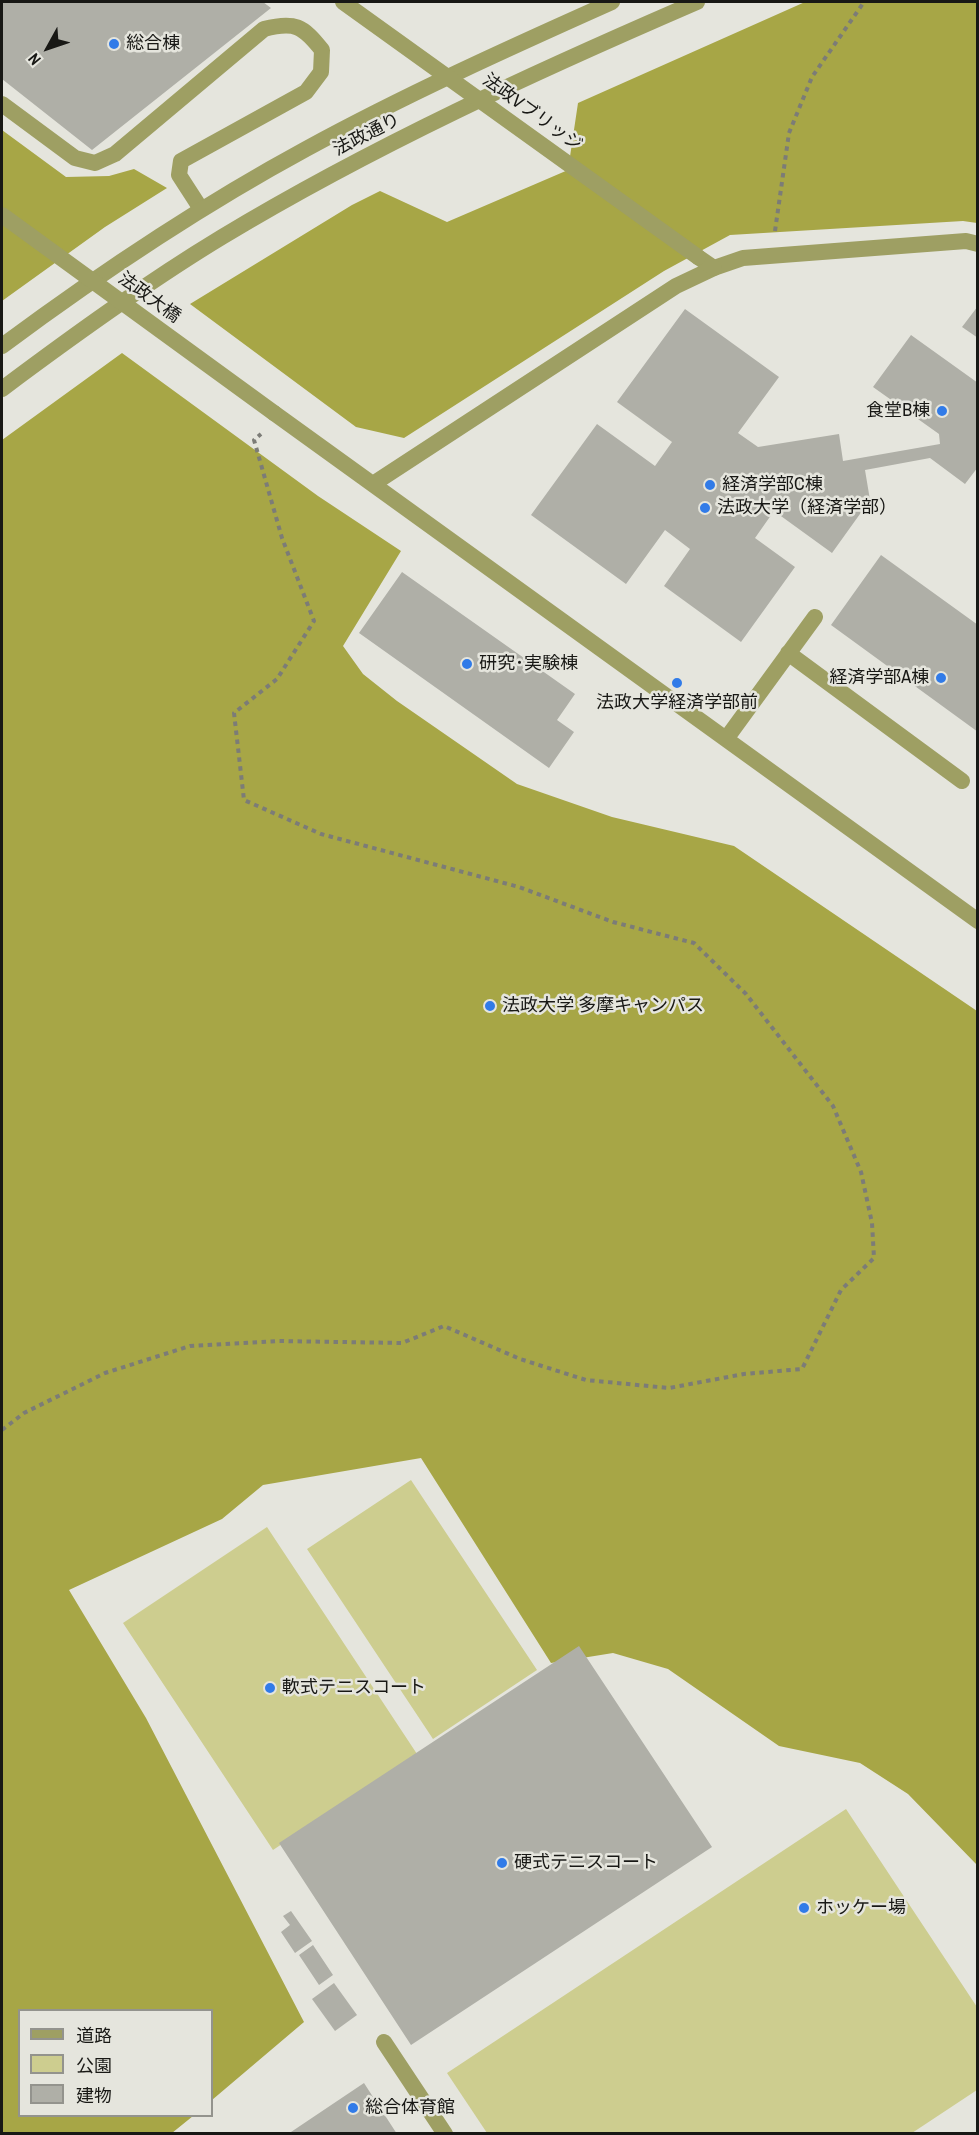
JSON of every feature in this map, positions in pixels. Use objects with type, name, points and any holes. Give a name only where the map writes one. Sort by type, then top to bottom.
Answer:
[{"type":"street","name":"法政Vブリッジ","points":[[343,2],[714,268]]},
{"type":"street","name":"法政通り","points":[[2,346],[129,255],[201,209],[305,149],[406,97],[612,2]]},
{"type":"street","name":"法政通り","points":[[2,388],[72,336],[222,237],[327,177],[464,108],[697,2]]},
{"type":"street","points":[[2,104],[75,158],[95,163],[115,154],[264,29],[286,23],[308,32],[322,51],[321,72],[306,92],[182,161],[179,175],[201,209]]},
{"type":"street","name":"法政大橋","points":[[2,215],[978,921]]},
{"type":"street","points":[[373,484],[676,286],[714,268],[742,258],[966,241],[978,244]]},
{"type":"street","points":[[726,739],[815,617]]},
{"type":"street","points":[[788,653],[962,781]]},
{"type":"street","points":[[384,2042],[445,2133]]},
{"type":"path","points":[[773,256],[789,133],[812,77],[864,2]]},
{"type":"path","points":[[2,1430],[24,1413],[105,1373],[190,1346],[278,1341],[402,1343],[444,1326],[520,1359],[586,1380],[669,1388],[744,1374],[802,1369],[841,1290],[874,1258],[872,1223],[861,1172],[833,1106],[746,994],[694,943],[613,922],[519,887],[321,834],[244,800],[234,713],[278,679],[314,621],[282,538],[254,440],[262,434]]},
{"type":"green space","name":"軟式テニスコート","points":[[411,1480],[537,1670],[433,1739],[307,1549]]},
{"type":"green space","name":"軟式テニスコート","points":[[267,1527],[417,1754],[273,1850],[123,1623]]},
{"type":"green space","name":"ホッケー場","points":[[846,1809],[977,2007],[977,2090],[912,2133],[487,2133],[447,2073]]},
{"type":"shaded area","points":[[805,2],[977,2],[977,223],[963,221],[730,235],[664,271],[404,438],[356,427],[190,304],[352,205],[380,191],[447,222],[568,170],[578,103]]},
{"type":"shaded area","points":[[2,130],[66,177],[109,176],[134,169],[167,188],[105,227],[2,301]]},
{"type":"shaded area","points":[[122,353],[318,496],[401,551],[343,646],[363,674],[397,701],[517,784],[612,817],[734,846],[977,1011],[977,1865],[908,1794],[860,1763],[779,1746],[668,1669],[613,1653],[551,1663],[421,1458],[263,1485],[222,1519],[69,1590],[146,1718],[304,2022],[213,2099],[213,2009],[18,2009],[18,2117],[192,2117],[172,2133],[2,2133],[2,440]]},
{"type":"building","name":"総合棟","points":[[2,2],[263,2],[271,8],[92,150],[2,79]]},
{"type":"building","points":[[978,306],[978,338],[962,327]]},
{"type":"building","name":"経済学部C棟","points":[[685,309],[779,377],[738,433],[758,447],[839,434],[843,461],[940,444],[939,434],[873,387],[911,335],[978,383],[978,467],[965,484],[930,458],[865,470],[870,500],[832,553],[774,511],[755,538],[795,567],[741,642],[664,586],[690,549],[665,530],[626,584],[531,515],[597,424],[655,466],[672,442],[617,402]]},
{"type":"building","name":"経済学部A棟","points":[[881,555],[978,625],[978,732],[831,625]]},
{"type":"building","name":"研究･実験棟","points":[[402,572],[575,694],[557,720],[574,732],[549,768],[359,633]]},
{"type":"building","name":"硬式テニスコート","points":[[579,1646],[712,1847],[411,2045],[279,1843]]},
{"type":"building","points":[[291,1911],[312,1941],[295,1953],[281,1932],[290,1925],[283,1916]]},
{"type":"building","points":[[313,1945],[333,1975],[319,1985],[299,1955]]},
{"type":"building","points":[[334,1983],[357,2015],[335,2031],[312,1999]]},
{"type":"building","name":"総合体育館","points":[[364,2083],[397,2134],[288,2134]]},
{"type":"place","name":"総合棟","points":[[114,44]]},
{"type":"place","name":"食堂B棟","points":[[942,411]]},
{"type":"place","name":"経済学部C棟","points":[[710,485]]},
{"type":"place","name":"法政大学（経済学部）","points":[[705,508]]},
{"type":"place","name":"研究･実験棟","points":[[467,664]]},
{"type":"place","name":"経済学部A棟","points":[[941,678]]},
{"type":"place","name":"法政大学経済学部前","points":[[677,683]]},
{"type":"place","name":"法政大学 多摩キャンパス","points":[[490,1006]]},
{"type":"place","name":"軟式テニスコート","points":[[270,1688]]},
{"type":"place","name":"硬式テニスコート","points":[[502,1863]]},
{"type":"place","name":"ホッケー場","points":[[804,1908]]},
{"type":"place","name":"総合体育館","points":[[353,2108]]}]
